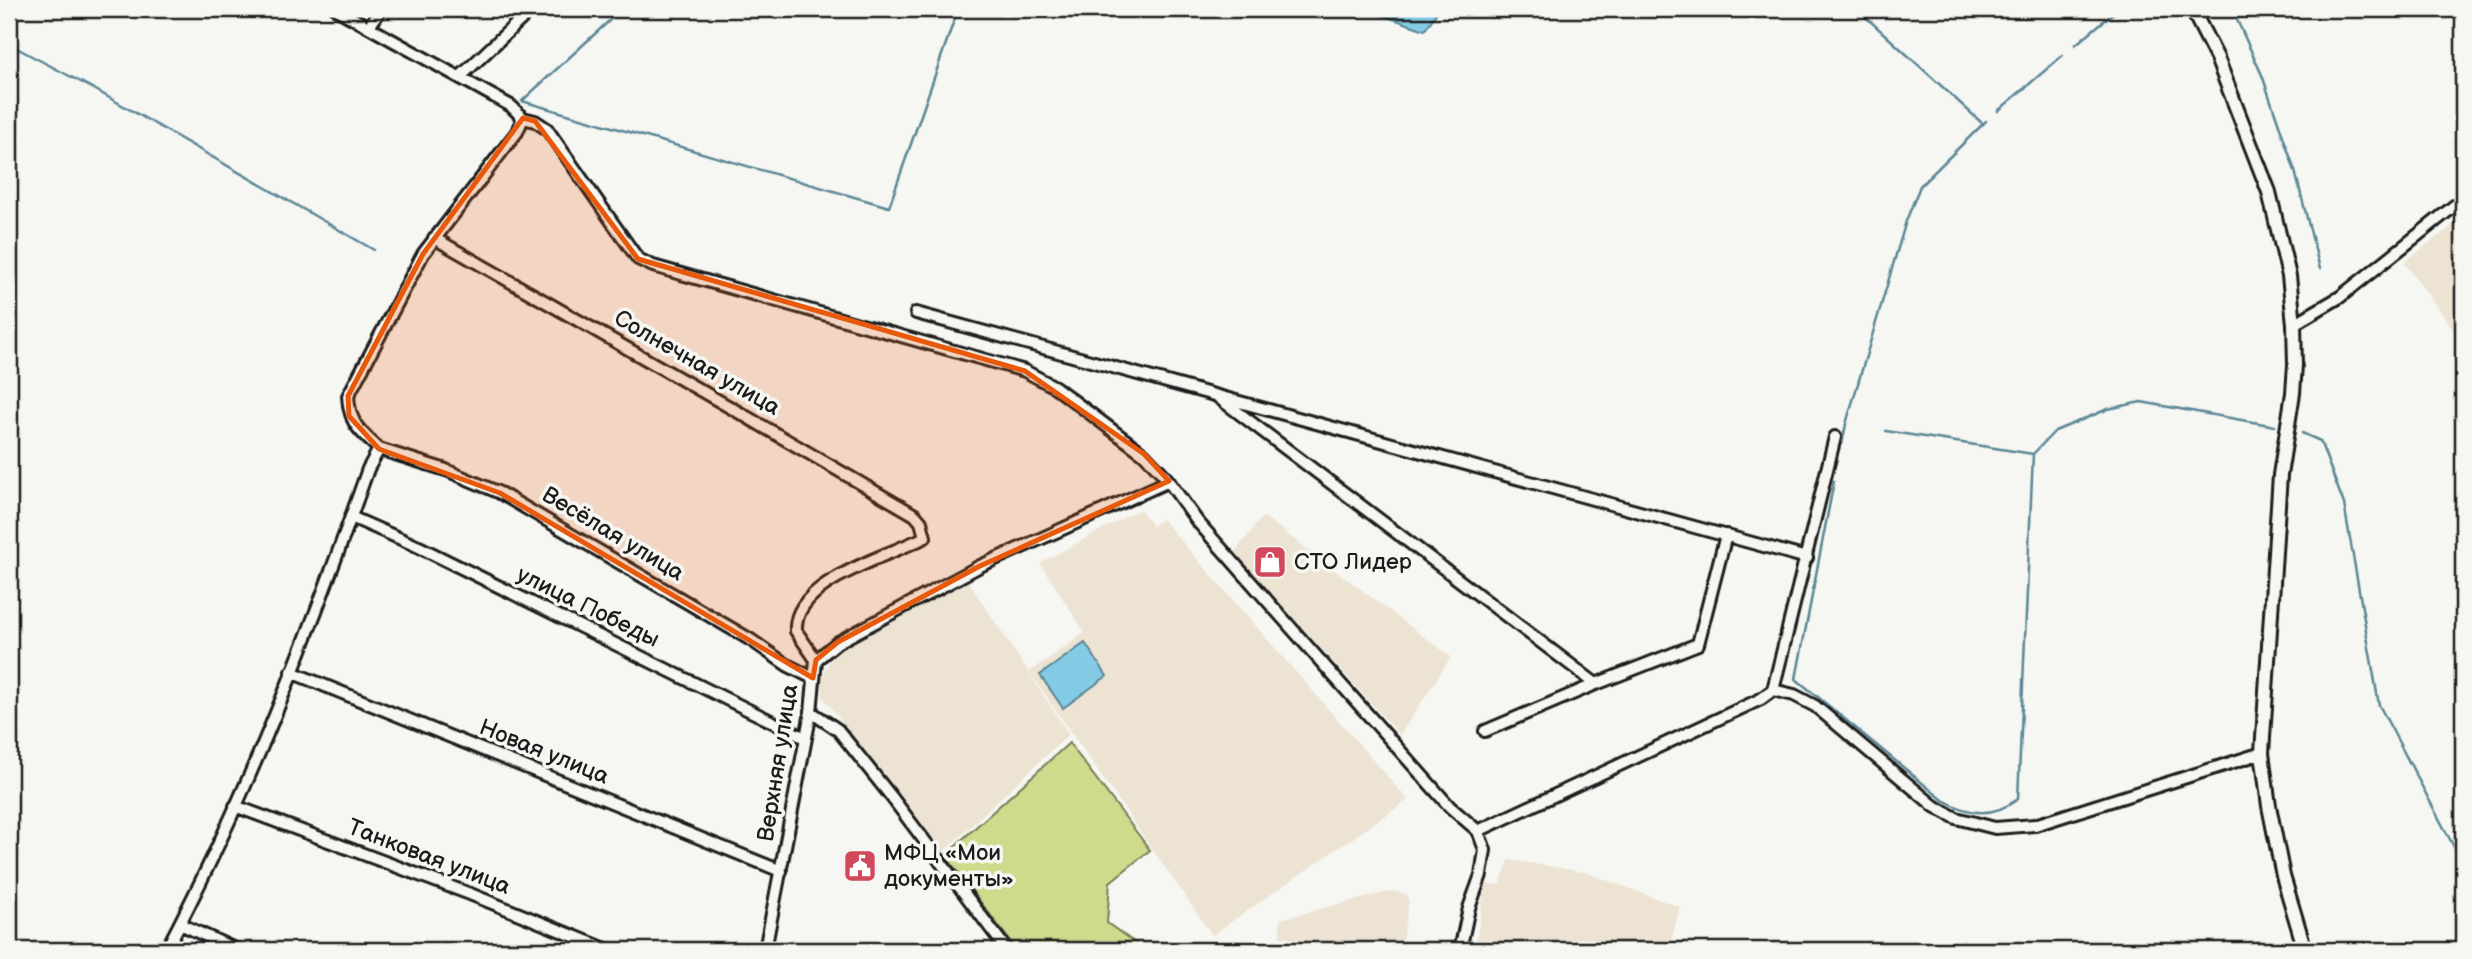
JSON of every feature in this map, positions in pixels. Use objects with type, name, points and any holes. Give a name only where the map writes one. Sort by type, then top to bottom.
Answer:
[{"type":"street","points":[[336,9],[460,77],[510,106],[523,118],[535,121],[547,130],[638,259],[677,273],[1025,371],[1055,387],[1144,454],[1169,481],[1197,521],[1294,633],[1450,807],[1478,831],[1485,850],[1481,875],[1469,908],[1460,950]]},
{"type":"street","points":[[369,27],[380,9]]},
{"type":"street","points":[[460,77],[532,9]]},
{"type":"street","points":[[2192,9],[2217,58],[2269,192],[2289,276],[2294,324],[2293,393],[2280,475],[2262,753],[2283,876],[2305,950]]},
{"type":"street","points":[[166,950],[235,806],[315,620],[368,470],[379,449],[349,416],[348,396],[423,254],[517,132],[523,118]]},
{"type":"street","points":[[2294,324],[2340,297],[2463,199]]},
{"type":"street","name":"Солнечная улица","points":[[434,238],[915,515],[921,522],[925,537]]},
{"type":"street","points":[[916,313],[1807,558]]},
{"type":"street","points":[[1213,393],[1596,684]]},
{"type":"street","points":[[1478,831],[1761,699],[1773,690],[1835,437]]},
{"type":"street","name":"Весёлая улица","points":[[379,449],[446,470],[500,493],[813,678]]},
{"type":"street","points":[[816,660],[838,642],[980,566],[1169,481]]},
{"type":"street","name":"улица Победы","points":[[351,517],[419,547],[806,738]]},
{"type":"street","points":[[1485,731],[1698,644],[1726,535]]},
{"type":"street","name":"Верхняя улица","points":[[765,950],[811,712],[816,660],[796,631],[798,616],[808,598],[838,574],[925,537]]},
{"type":"street","name":"Новая улица","points":[[291,672],[781,871]]},
{"type":"street","points":[[1773,690],[1794,695],[1815,706],[1934,806],[1956,818],[1995,828],[2035,825],[2262,753]]},
{"type":"street","points":[[811,712],[838,730],[1007,950]]},
{"type":"street","name":"Танковая улица","points":[[235,806],[470,894],[608,950]]},
{"type":"street","points":[[180,924],[237,950]]},
{"type":"highlighted area","points":[[523,118],[535,121],[638,259],[1025,371],[1144,454],[1169,481],[980,566],[838,642],[816,660],[813,678],[500,493],[379,449],[349,416],[348,396],[423,254]]},
{"type":"shaded area","points":[[2463,218],[2463,342],[2404,262]]},
{"type":"shaded area","points":[[1140,509],[1152,526],[1162,519],[1408,800],[1212,935],[1029,672],[1085,633],[1040,563]]},
{"type":"shaded area","points":[[1263,516],[1451,657],[1400,735],[1234,553]]},
{"type":"shaded area","points":[[968,581],[1069,734],[942,853],[823,697],[822,679],[831,657],[840,645]]},
{"type":"shaded area","points":[[1509,860],[1584,872],[1680,907],[1669,950],[1475,950],[1485,884],[1500,885]]},
{"type":"shaded area","points":[[1392,891],[1406,894],[1409,901],[1401,950],[1280,950],[1280,919]]},
{"type":"green space","points":[[1069,743],[1150,850],[1110,882],[1107,923],[1145,950],[1017,950],[945,855]]},
{"type":"water","points":[[1364,9],[1439,9],[1425,30]]},
{"type":"water","points":[[1085,643],[1107,676],[1063,708],[1040,675]]},
{"type":"waterway","points":[[622,9],[522,101],[889,207],[958,9]]},
{"type":"waterway","points":[[1857,9],[1983,124]]},
{"type":"waterway","points":[[2075,45],[2118,9]]},
{"type":"waterway","points":[[2232,9],[2262,75],[2295,171],[2320,269]]},
{"type":"waterway","points":[[9,44],[94,89],[374,250]]},
{"type":"waterway","points":[[1998,111],[2063,55]]},
{"type":"waterway","points":[[1842,444],[1906,221],[1920,186],[1986,121]]},
{"type":"waterway","points":[[1834,481],[1796,679],[1943,800],[1962,809],[1990,812],[2018,799],[2033,454],[2055,431],[2108,409],[2141,402],[2275,426]]},
{"type":"waterway","points":[[1886,431],[2033,454]]},
{"type":"waterway","points":[[2302,433],[2320,441],[2344,504],[2379,705],[2463,864]]},
{"type":"place","name":"СТО Лидер","points":[[1270,562]]},
{"type":"place","name":"МФЦ «Мои документы»","points":[[860,866]]}]
